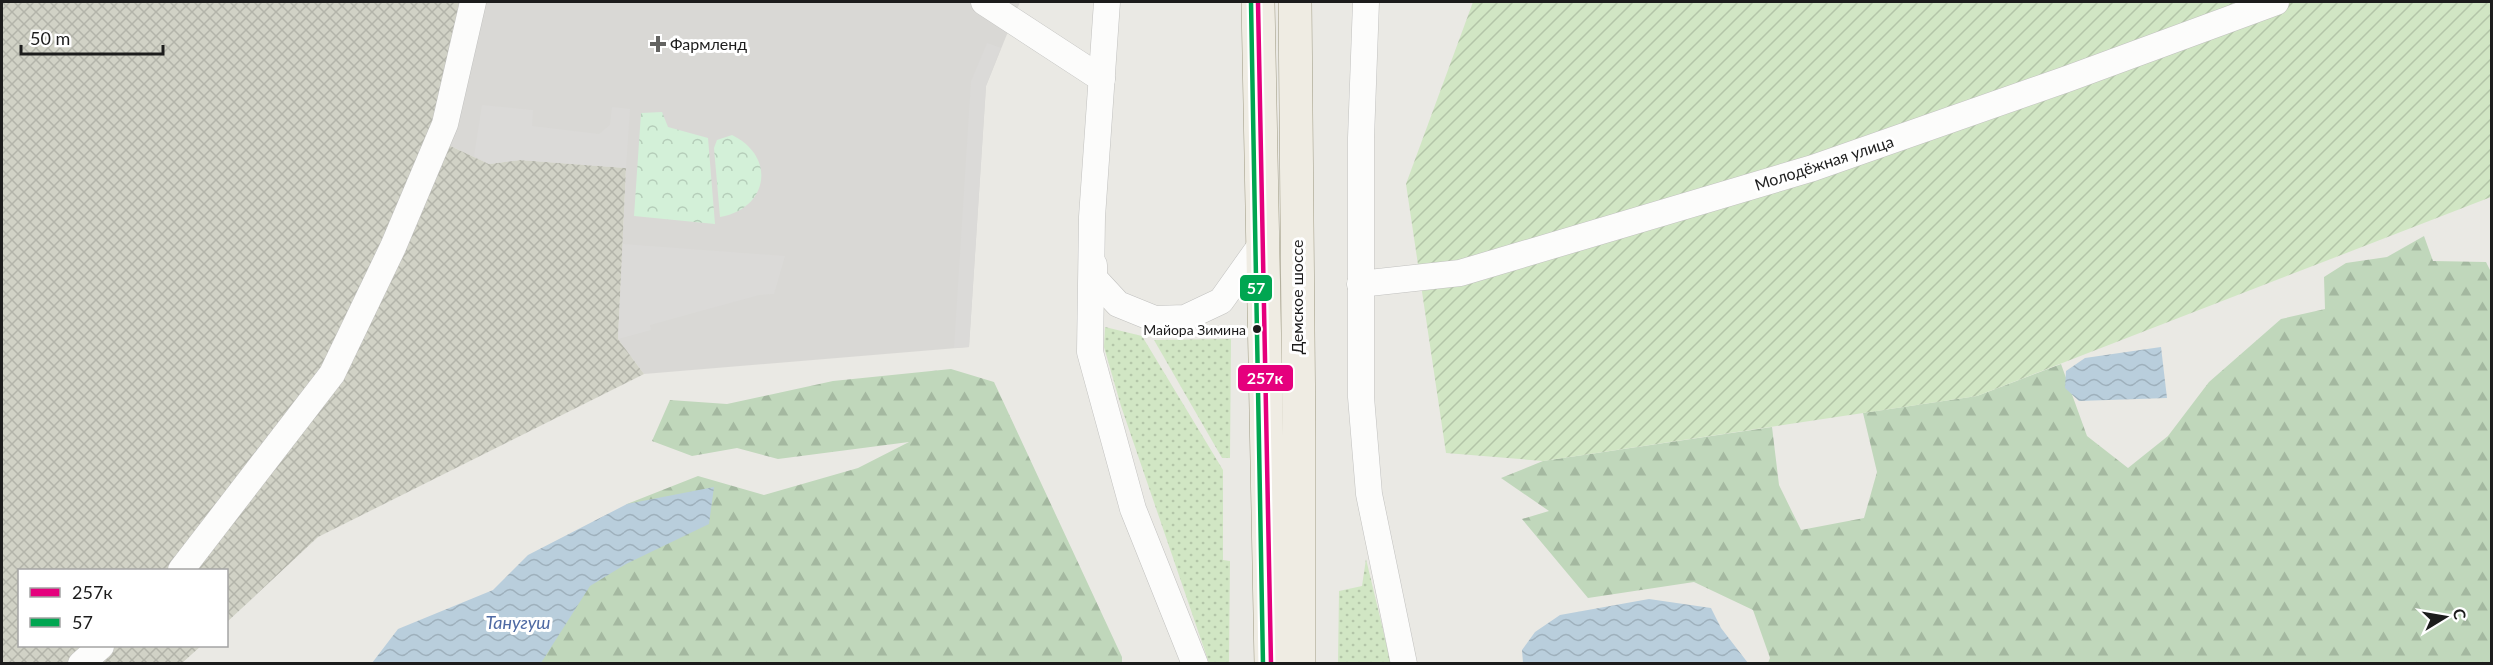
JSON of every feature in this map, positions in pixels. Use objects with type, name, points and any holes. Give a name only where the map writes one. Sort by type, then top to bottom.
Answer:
[{"type":"main road","name":"Демское шоссе","points":[[1258,2],[1271,663]]},
{"type":"main road","name":"Демское шоссе","points":[[1295,2],[1299,663]]},
{"type":"street","points":[[182,569],[332,374],[393,247],[445,124],[472,2]]},
{"type":"street","points":[[984,2],[1102,79]]},
{"type":"street","points":[[1107,2],[1092,217],[1090,352],[1133,509],[1195,663]]},
{"type":"street","points":[[1366,2],[1361,138],[1361,397],[1369,494],[1404,663]]},
{"type":"street","name":"Молодёжная улица","points":[[1360,284],[1460,273],[1813,168],[2067,79],[2276,2]]},
{"type":"street","points":[[1092,217],[1094,278],[1118,304],[1155,319],[1185,318],[1221,301],[1263,242]]},
{"type":"street","points":[[81,663],[99,647]]},
{"type":"shaded area","points":[[2,2],[459,2],[433,138],[489,164],[520,160],[626,168],[618,339],[644,374],[318,537],[228,621],[228,569],[18,569],[18,647],[200,647],[182,663],[2,663]]},
{"type":"shaded area","points":[[459,2],[1020,2],[986,86],[969,347],[644,374],[618,339],[626,168],[520,160],[489,164],[433,138]]},
{"type":"shaded area","points":[[987,43],[1001,48],[986,86],[969,347],[954,348],[971,81]]},
{"type":"shaded area","points":[[482,105],[533,110],[532,126],[599,134],[610,125],[612,107],[630,109],[626,168],[520,160],[489,164],[474,156]]},
{"type":"shaded area","points":[[623,244],[785,256],[774,294],[759,295],[650,325],[651,330],[618,339]]},
{"type":"green space","points":[[1473,2],[2491,2],[2491,197],[1977,396],[1543,461],[1446,453],[1406,184]]},
{"type":"green space","points":[[662,112],[668,127],[708,138],[715,224],[634,216],[641,113]]},
{"type":"green space","points":[[732,135],[756,156],[761,169],[761,181],[757,193],[748,204],[736,212],[720,217],[714,148],[717,140]]},
{"type":"green space","points":[[2424,236],[2433,261],[2486,262],[2491,272],[2491,663],[1768,663],[1770,658],[1753,610],[1694,582],[1588,598],[1522,519],[1549,511],[1501,478],[1543,461],[1772,427],[1779,485],[1801,530],[1864,518],[1877,472],[1863,413],[1977,396],[2061,364],[2087,436],[2128,468],[2168,436],[2209,382],[2281,319],[2325,309],[2324,277],[2346,263],[2387,257]]},
{"type":"green space","points":[[1105,327],[1142,336],[1223,470],[1223,560],[1230,561],[1229,663],[1209,663],[1121,406],[1104,347]]},
{"type":"green space","points":[[1231,339],[1230,458],[1222,458],[1154,340]]},
{"type":"green space","points":[[951,369],[994,382],[1122,657],[1122,664],[497,664],[627,504],[698,476],[764,495],[858,468],[909,442],[778,459],[737,448],[692,456],[652,441],[670,400],[727,404],[833,381]]},
{"type":"green space","points":[[1366,559],[1391,663],[1338,664],[1339,591],[1362,586]]},
{"type":"water","points":[[2161,347],[2167,398],[2079,401],[2065,388],[2066,371],[2085,358]]},
{"type":"water","name":"Танугуш","points":[[714,487],[709,524],[626,564],[590,586],[541,663],[372,663],[398,629],[493,590],[528,555],[627,504]]},
{"type":"water","points":[[1649,599],[1711,608],[1721,628],[1748,663],[1523,663],[1522,650],[1535,632],[1560,615]]},
{"type":"transit line","name":"57","points":[[1251,2],[1263,664]]},
{"type":"transit line","name":"257к","points":[[1258,2],[1271,664]]},
{"type":"place","name":"Фармленд","points":[[658,44]]},
{"type":"place","name":"Майора Зимина","points":[[1257,329]]}]
